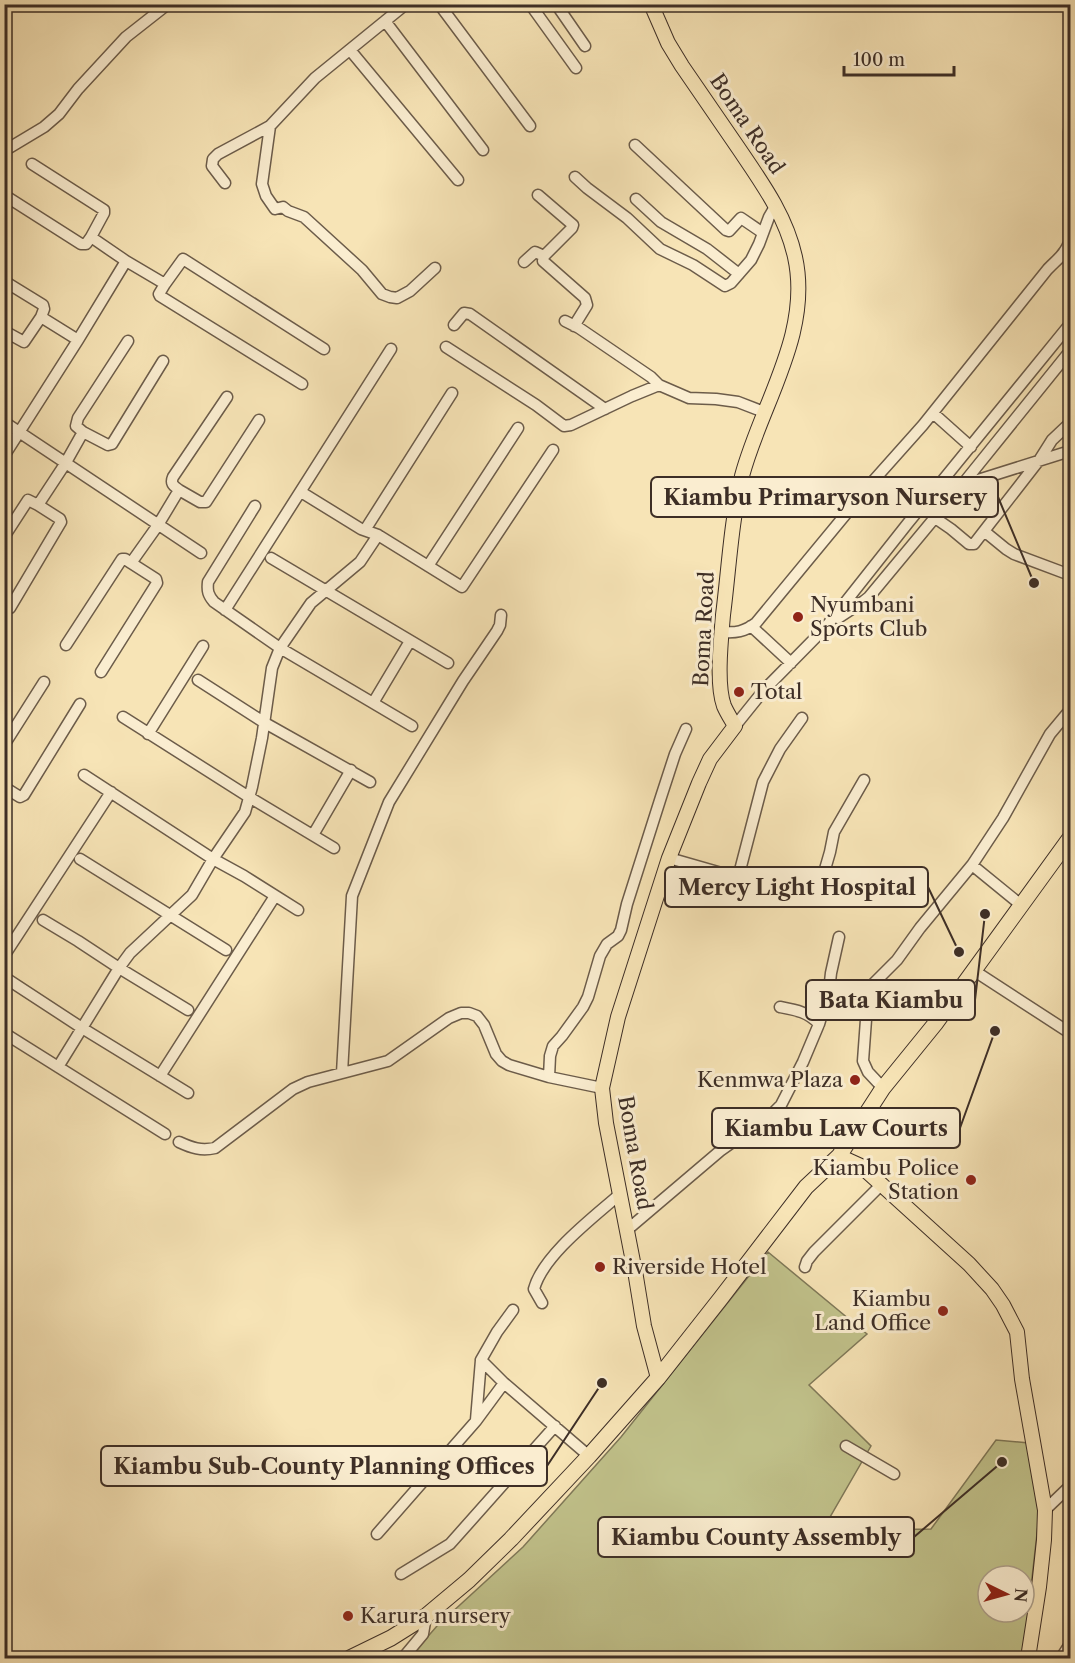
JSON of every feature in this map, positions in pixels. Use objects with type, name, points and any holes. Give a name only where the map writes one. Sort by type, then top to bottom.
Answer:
[{"type":"highway","points":[[350,1659],[391,1638],[426,1616],[469,1580],[589,1456],[658,1378],[806,1187],[839,1156],[883,1088],[935,1024],[1071,838]]},
{"type":"main road","name":"Boma Road","points":[[651,4],[668,43],[776,205],[786,227],[795,258],[799,294],[790,341],[743,473],[734,511],[722,632],[721,694],[724,706],[735,726],[710,759],[669,858],[618,1017],[603,1088],[606,1123],[644,1326],[658,1378]]},
{"type":"main road","points":[[839,1156],[861,1166],[969,1264],[992,1289],[1017,1332],[1022,1379],[1045,1510],[1039,1587],[1028,1659]]},
{"type":"street","points":[[4,151],[44,127],[59,114],[78,89],[126,37],[168,4]]},
{"type":"street","points":[[225,183],[212,166],[213,159],[218,154],[270,126],[315,78],[406,4]]},
{"type":"street","points":[[439,4],[530,126]]},
{"type":"street","points":[[530,4],[576,68]]},
{"type":"street","points":[[556,4],[585,46]]},
{"type":"street","points":[[385,21],[483,150]]},
{"type":"street","points":[[350,50],[458,180]]},
{"type":"street","points":[[270,126],[262,184],[266,196],[275,209],[283,207],[303,217],[363,270],[382,294],[390,297],[397,298],[410,291],[435,268]]},
{"type":"street","points":[[722,632],[738,633],[752,626],[761,617],[874,480],[933,413],[1047,270],[1062,255],[1070,242],[1069,132],[1071,126]]},
{"type":"street","points":[[635,145],[726,230],[732,229],[741,218],[763,233]]},
{"type":"street","points":[[4,195],[81,244],[86,244],[104,210],[32,165]]},
{"type":"street","points":[[574,177],[627,218],[660,249],[693,265],[725,286],[731,283],[751,260],[776,205]]},
{"type":"street","points":[[538,195],[573,225],[544,256],[543,261],[587,302],[587,305],[569,324],[651,377],[659,385],[689,398],[738,402],[764,412]]},
{"type":"street","points":[[636,199],[661,222],[707,249],[739,274]]},
{"type":"street","points":[[91,237],[165,284]]},
{"type":"street","points":[[524,262],[535,252],[544,256]]},
{"type":"street","points":[[302,384],[160,296],[165,284],[183,259],[324,349]]},
{"type":"street","points":[[4,456],[126,261]]},
{"type":"street","points":[[4,281],[43,305],[44,309],[24,342],[4,331]]},
{"type":"street","points":[[454,325],[464,313],[470,314],[604,409]]},
{"type":"street","points":[[41,317],[78,340]]},
{"type":"street","points":[[735,726],[764,690],[825,628],[908,522],[1071,324]]},
{"type":"street","points":[[128,341],[76,422],[76,426],[83,432],[108,445],[112,444],[163,362]]},
{"type":"street","points":[[446,347],[536,405],[564,426],[571,425],[659,385]]},
{"type":"street","points":[[225,610],[391,349]]},
{"type":"street","points":[[825,628],[869,597],[1069,356]]},
{"type":"street","points":[[365,530],[452,393]]},
{"type":"street","points":[[227,397],[171,480],[179,490],[200,502],[206,502],[259,420]]},
{"type":"street","points":[[933,413],[971,447]]},
{"type":"street","points":[[4,422],[201,553]]},
{"type":"street","points":[[935,518],[971,545],[975,543],[1052,440],[1071,423]]},
{"type":"street","points":[[428,566],[518,428]]},
{"type":"street","points":[[38,505],[83,432]]},
{"type":"street","points":[[301,492],[365,530],[378,535],[462,587],[553,450]]},
{"type":"street","points":[[936,489],[962,484],[1071,451]]},
{"type":"street","points":[[131,563],[179,490]]},
{"type":"street","points":[[4,537],[27,501],[31,500],[60,519],[61,522],[10,608]]},
{"type":"street","points":[[255,506],[208,582],[209,597],[280,648],[412,726]]},
{"type":"street","points":[[908,522],[921,534]]},
{"type":"street","points":[[984,531],[1014,554],[1071,575]]},
{"type":"street","points":[[56,1066],[130,953],[192,895],[245,812],[265,723],[272,668],[280,648],[311,603],[360,562],[378,535]]},
{"type":"street","points":[[271,558],[448,663]]},
{"type":"street","points":[[66,645],[122,560],[125,559],[156,579],[157,583],[101,672]]},
{"type":"street","points":[[342,1073],[352,896],[389,802],[463,681],[497,631],[501,615]]},
{"type":"street","points":[[752,626],[791,663]]},
{"type":"street","points":[[373,703],[410,641]]},
{"type":"street","points":[[148,734],[203,646]]},
{"type":"street","points":[[198,680],[265,723],[370,782]]},
{"type":"street","points":[[4,745],[44,682]]},
{"type":"street","points":[[4,787],[18,796],[24,795],[80,704]]},
{"type":"street","points":[[883,1088],[868,1072],[863,1061],[868,992],[897,960],[972,865],[1003,818],[1050,734],[1071,710]]},
{"type":"street","points":[[123,717],[334,848]]},
{"type":"street","points":[[738,878],[763,782],[780,749],[802,718]]},
{"type":"street","points":[[549,1077],[553,1046],[588,997],[600,956],[606,944],[618,936],[621,930],[661,797],[686,729]]},
{"type":"street","points":[[313,835],[351,770]]},
{"type":"street","points":[[84,775],[213,859],[298,910]]},
{"type":"street","points":[[669,858],[791,893],[805,895],[814,892],[824,874],[834,832],[864,780]]},
{"type":"street","points":[[4,956],[111,792]]},
{"type":"street","points":[[80,859],[226,950]]},
{"type":"street","points":[[972,865],[1021,905]]},
{"type":"street","points":[[160,1076],[275,896]]},
{"type":"street","points":[[43,920],[188,1010]]},
{"type":"street","points":[[627,1230],[720,1151],[781,1105],[819,1024],[829,991],[839,937]]},
{"type":"street","points":[[973,970],[1071,1033]]},
{"type":"street","points":[[4,977],[188,1093]]},
{"type":"street","points":[[780,1007],[804,1012],[819,1024]]},
{"type":"street","points":[[179,1142],[194,1149],[215,1148],[293,1089],[308,1082],[388,1061],[449,1018],[461,1013],[477,1016],[484,1025],[496,1054],[502,1061],[549,1077],[603,1088]]},
{"type":"street","points":[[4,1034],[165,1134]]},
{"type":"street","points":[[805,1267],[814,1252],[881,1185]]},
{"type":"street","points":[[542,1303],[534,1289],[537,1278],[557,1252],[620,1194]]},
{"type":"street","points":[[476,1421],[481,1360],[513,1310]]},
{"type":"street","points":[[481,1360],[504,1383],[589,1456]]},
{"type":"street","points":[[377,1534],[476,1421],[504,1383]]},
{"type":"street","points":[[400,1574],[450,1544],[555,1426]]},
{"type":"street","points":[[846,1446],[894,1474]]},
{"type":"street","points":[[1045,1510],[1071,1486]]},
{"type":"street","points":[[403,1659],[423,1634],[426,1616]]},
{"type":"street","points":[[1061,1659],[1071,1644]]},
{"type":"green space","points":[[768,1252],[867,1334],[809,1385],[871,1446],[822,1531],[931,1529],[996,1440],[1029,1443],[1039,1516],[1034,1564],[976,1564],[976,1624],[1027,1624],[1023,1658],[409,1658],[437,1626],[523,1547],[621,1437]]},
{"type":"place","name":"Kiambu Primaryson Nursery","points":[[1034,583]]},
{"type":"place","name":"Nyumbani Sports Club","points":[[798,617]]},
{"type":"place","name":"Total","points":[[739,692]]},
{"type":"place","name":"Bata Kiambu","points":[[985,914]]},
{"type":"place","name":"Mercy Light Hospital","points":[[959,952]]},
{"type":"place","name":"Kiambu Law Courts","points":[[995,1031]]},
{"type":"place","name":"Kenmwa Plaza","points":[[855,1080]]},
{"type":"place","name":"Kiambu Police Station","points":[[971,1180]]},
{"type":"place","name":"Riverside Hotel","points":[[600,1267]]},
{"type":"place","name":"Kiambu Land Office","points":[[943,1311]]},
{"type":"place","name":"Kiambu Sub-County Planning Offices","points":[[602,1383]]},
{"type":"place","name":"Kiambu County Assembly","points":[[1002,1462]]},
{"type":"place","name":"Karura nursery","points":[[348,1616]]}]
